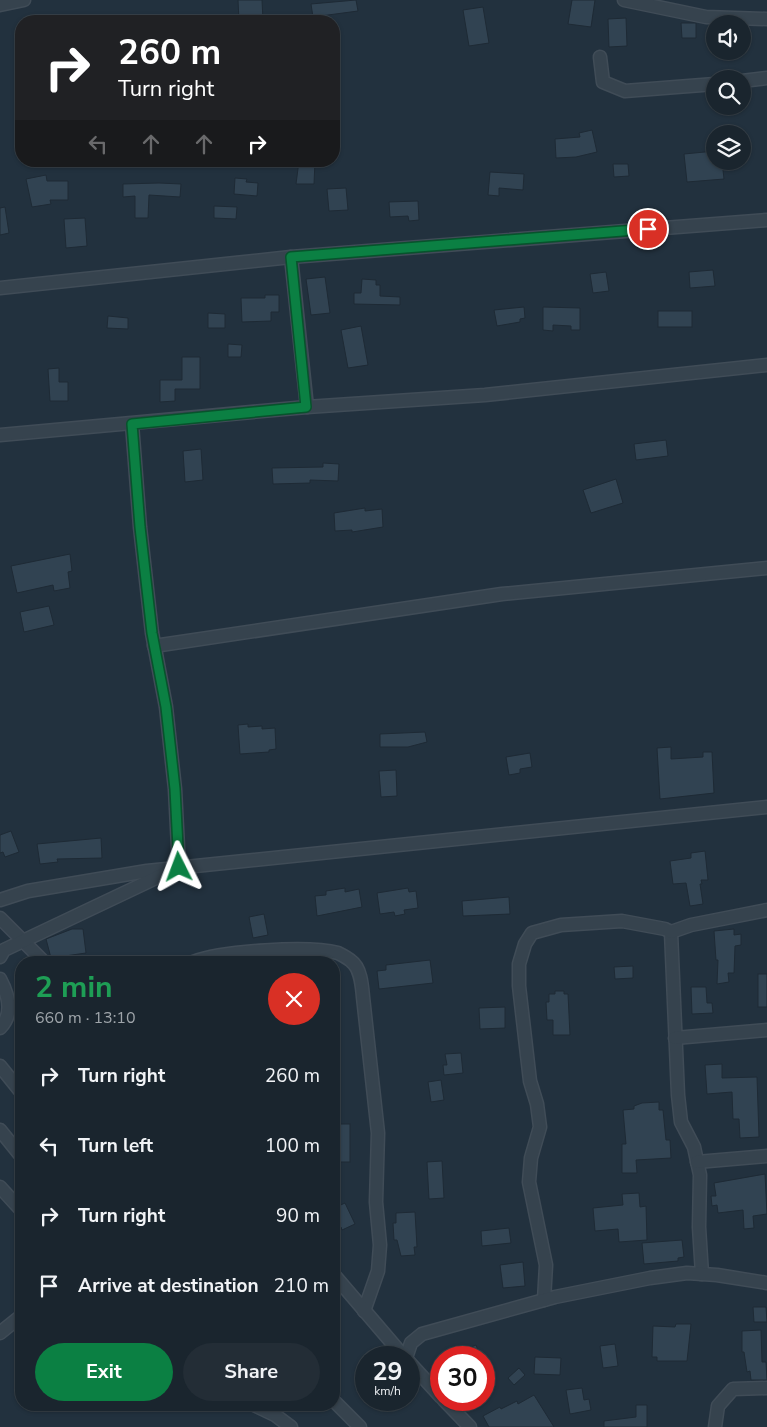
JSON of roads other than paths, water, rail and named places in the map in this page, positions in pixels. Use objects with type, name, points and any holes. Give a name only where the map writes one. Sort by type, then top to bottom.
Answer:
[{"type":"street","points":[[0,5],[24,0]]},
{"type":"street","points":[[624,0],[706,17],[767,19]]},
{"type":"street","points":[[600,57],[602,82],[625,90],[706,85]]},
{"type":"street","points":[[751,80],[767,78]]},
{"type":"street","points":[[0,288],[291,257],[767,220]]},
{"type":"street","points":[[291,257],[306,407]]},
{"type":"street","points":[[0,435],[306,407],[485,394],[767,364]]},
{"type":"street","points":[[132,424],[140,527],[154,646],[166,707],[175,789],[179,867]]},
{"type":"street","points":[[154,646],[502,594],[767,568]]},
{"type":"street","points":[[0,900],[56,885],[179,867],[767,808]]},
{"type":"street","points":[[0,957],[4,950],[179,867]]},
{"type":"street","points":[[544,1300],[546,1265],[529,1182],[531,1158],[540,1127],[537,1104],[530,1081],[519,986],[519,964],[532,933],[561,925],[622,922],[665,929],[671,932],[691,925],[767,910]]},
{"type":"street","points":[[0,918],[37,956]]},
{"type":"street","points":[[671,932],[675,1038],[681,1122],[694,1147],[700,1175],[699,1227],[702,1274]]},
{"type":"street","points":[[233,956],[260,952],[287,951],[339,954],[354,963],[360,978],[374,1112],[378,1133],[376,1202],[380,1245],[378,1271],[364,1311]]},
{"type":"street","points":[[0,979],[7,992],[9,1012],[6,1021],[0,1028]]},
{"type":"street","points":[[675,1038],[767,1030]]},
{"type":"street","points":[[0,1066],[15,1085]]},
{"type":"street","points":[[0,1130],[15,1149]]},
{"type":"street","points":[[697,1162],[767,1156]]},
{"type":"street","points":[[0,1187],[15,1203]]},
{"type":"street","points":[[411,1346],[422,1334],[544,1300],[650,1278],[687,1273],[767,1283]]},
{"type":"street","points":[[340,1282],[395,1346]]},
{"type":"street","points":[[0,1333],[15,1321]]},
{"type":"street","points":[[420,1374],[430,1384]]},
{"type":"street","points":[[715,1427],[718,1406],[733,1389],[767,1388]]},
{"type":"street","points":[[340,1407],[360,1427]]},
{"type":"street","points":[[267,1411],[291,1427]]},
{"type":"street","points":[[455,1411],[470,1427]]}]
